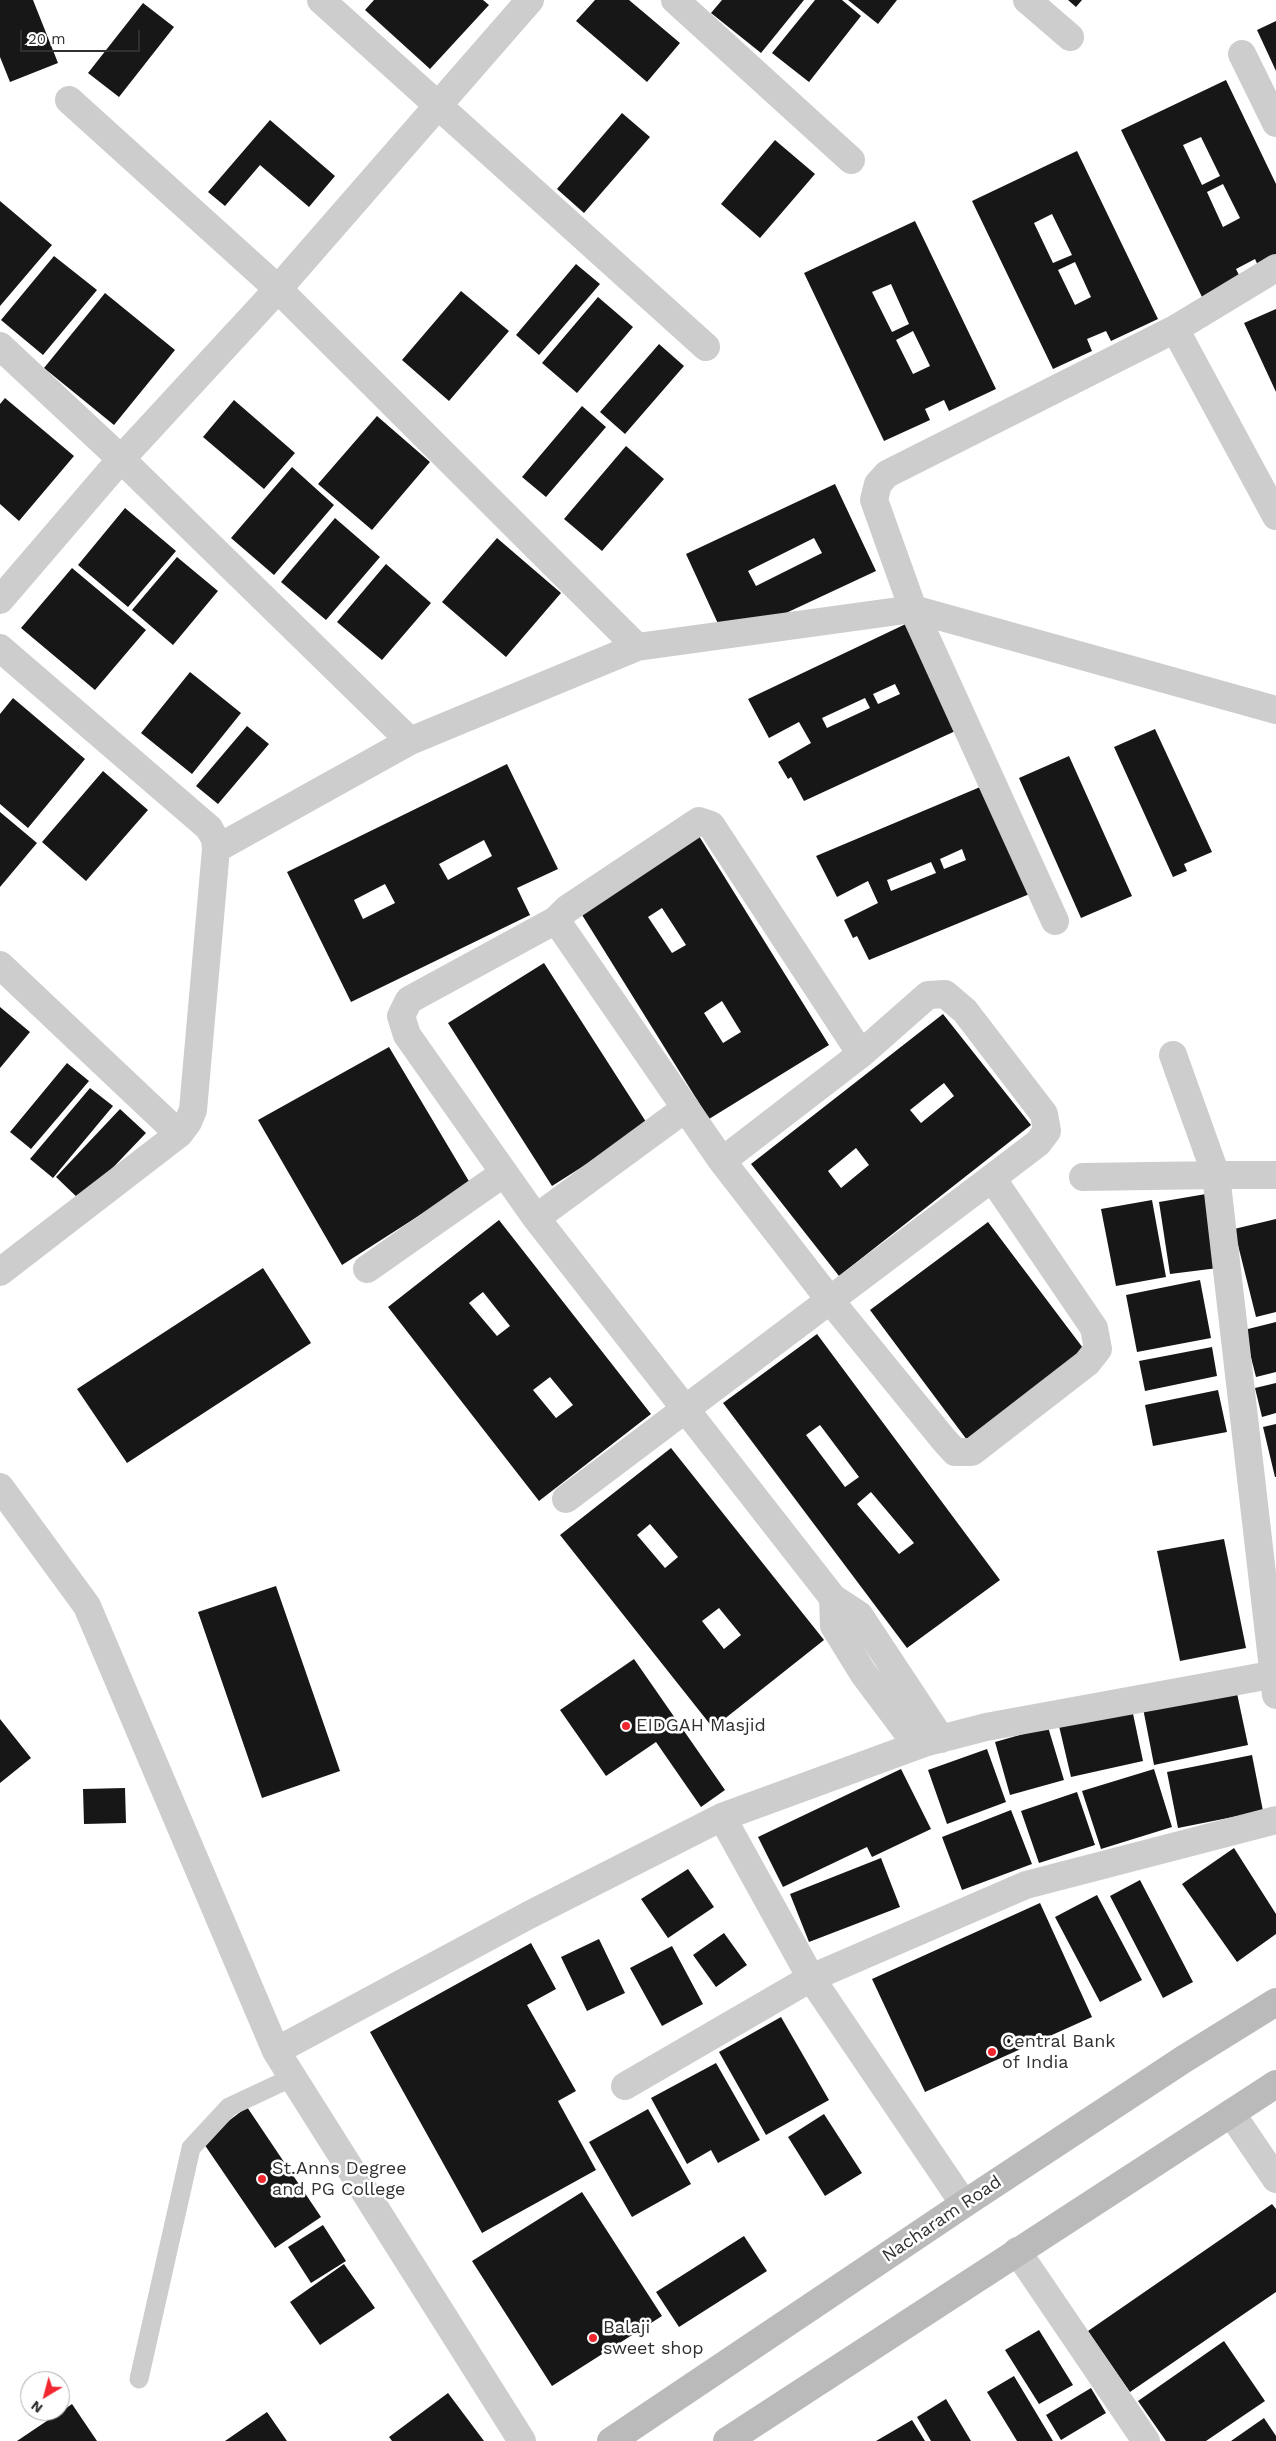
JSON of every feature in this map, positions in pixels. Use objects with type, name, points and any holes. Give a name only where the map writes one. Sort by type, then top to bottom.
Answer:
[{"type":"main road","name":"Nacharam Road","points":[[611,2441],[964,2204],[1184,2059],[1276,2002]]},
{"type":"main road","points":[[737,2438],[1017,2251],[1276,2084]]},
{"type":"street","points":[[320,0],[706,347]]},
{"type":"street","points":[[0,600],[121,459],[278,289],[530,0]]},
{"type":"street","points":[[674,0],[851,160]]},
{"type":"street","points":[[1027,0],[1070,37]]},
{"type":"street","points":[[1242,54],[1276,123]]},
{"type":"street","points":[[69,100],[278,289],[638,647]]},
{"type":"street","points":[[1055,921],[913,609],[874,500],[878,484],[888,474],[1175,329],[1276,268]]},
{"type":"street","points":[[1175,329],[1276,516]]},
{"type":"street","points":[[0,346],[121,459],[410,741]]},
{"type":"street","points":[[216,849],[410,741],[638,647],[913,609],[1276,710]]},
{"type":"street","points":[[0,648],[209,828],[215,839],[216,849],[193,1110],[180,1134],[0,1272]]},
{"type":"street","points":[[861,1054],[711,825],[699,821],[567,909],[556,920],[408,1000],[401,1016],[407,1035],[536,1218],[833,1598],[834,1626],[863,1673],[929,1742]]},
{"type":"street","points":[[556,920],[722,1161],[829,1299],[955,1452],[972,1452],[1087,1363],[1098,1349],[1094,1328],[992,1178]]},
{"type":"street","points":[[0,965],[180,1134]]},
{"type":"street","points":[[566,1499],[1038,1143],[1047,1131],[1044,1114],[965,1010],[945,994],[928,995],[861,1054],[722,1161]]},
{"type":"street","points":[[276,2051],[529,1915],[722,1817],[929,1742],[986,1727],[1275,1681],[1216,1175],[1173,1055]]},
{"type":"street","points":[[536,1218],[686,1108]]},
{"type":"street","points":[[367,1269],[504,1174]]},
{"type":"street","points":[[1083,1177],[1276,1175]]},
{"type":"street","points":[[0,1487],[87,1606],[276,2051],[522,2441]]},
{"type":"street","points":[[722,1817],[811,1978],[964,2204]]},
{"type":"street","points":[[625,2086],[811,1978],[1026,1885],[1276,1820]]},
{"type":"street","points":[[1231,2113],[1276,2179]]},
{"type":"street","points":[[1017,2251],[1146,2441]]},
{"type":"lane","points":[[139,2379],[190,2148],[229,2107],[293,2078]]},
{"type":"building","points":[[0,0],[33,0],[58,63],[10,82],[0,57]]},
{"type":"building","points":[[374,0],[483,0],[489,5],[430,69],[365,10]]},
{"type":"building","points":[[595,0],[629,0],[680,43],[647,82],[576,21]]},
{"type":"building","points":[[722,0],[804,0],[761,53],[711,13]]},
{"type":"building","points":[[815,0],[842,0],[861,16],[809,82],[772,53]]},
{"type":"building","points":[[848,0],[897,0],[878,24]]},
{"type":"building","points":[[1068,0],[1082,0],[1076,7]]},
{"type":"building","points":[[143,3],[174,27],[119,97],[88,73]]},
{"type":"building","points":[[1276,21],[1276,71],[1257,30]]},
{"type":"building","points":[[1226,80],[1276,184],[1276,263],[1260,270],[1255,259],[1236,269],[1241,279],[1202,297],[1121,130]],"holes":[[[1201,137],[1220,176],[1202,185],[1183,145]],[[1223,184],[1240,218],[1223,227],[1207,192]]]},
{"type":"building","points":[[622,113],[650,137],[584,213],[557,189]]},
{"type":"building","points":[[270,120],[335,176],[309,207],[260,165],[225,206],[208,192]]},
{"type":"building","points":[[775,140],[815,174],[760,238],[721,204]]},
{"type":"building","points":[[1077,151],[1158,319],[1111,341],[1106,331],[1087,339],[1092,351],[1053,369],[972,201]],"holes":[[[1052,214],[1072,255],[1053,263],[1034,223]],[[1075,262],[1091,297],[1075,305],[1058,270]]]},
{"type":"building","points":[[0,201],[52,245],[0,306]]},
{"type":"building","points":[[915,221],[996,389],[949,411],[944,400],[925,409],[930,420],[884,441],[804,273]],"holes":[[[891,284],[909,324],[892,332],[872,292]],[[913,331],[930,366],[913,374],[896,340]]]},
{"type":"building","points":[[54,256],[97,290],[43,355],[1,320]]},
{"type":"building","points":[[576,264],[600,284],[539,355],[516,335]]},
{"type":"building","points":[[461,291],[509,331],[449,401],[402,360]]},
{"type":"building","points":[[105,293],[175,350],[114,425],[44,368]]},
{"type":"building","points":[[598,297],[633,327],[577,393],[542,363]]},
{"type":"building","points":[[1276,309],[1276,392],[1244,323]]},
{"type":"building","points":[[659,344],[684,366],[625,434],[600,412]]},
{"type":"building","points":[[5,398],[74,456],[19,521],[0,504],[0,404]]},
{"type":"building","points":[[234,400],[295,453],[264,489],[203,437]]},
{"type":"building","points":[[582,406],[606,427],[546,497],[522,477]]},
{"type":"building","points":[[377,416],[430,462],[372,530],[318,484]]},
{"type":"building","points":[[626,446],[664,479],[602,551],[564,519]]},
{"type":"building","points":[[292,467],[334,505],[274,575],[231,538]]},
{"type":"building","points":[[835,484],[876,571],[726,641],[686,554]],"holes":[[[814,538],[822,553],[756,586],[748,571]]]},
{"type":"building","points":[[125,508],[176,551],[128,607],[78,565]]},
{"type":"building","points":[[335,518],[380,557],[326,620],[281,582]]},
{"type":"building","points":[[497,538],[561,593],[506,657],[442,602]]},
{"type":"building","points":[[177,557],[218,591],[173,645],[132,610]]},
{"type":"building","points":[[386,564],[431,603],[382,660],[337,622]]},
{"type":"building","points":[[72,568],[146,630],[95,690],[21,628]]},
{"type":"building","points":[[912,621],[964,727],[804,801],[791,777],[788,779],[778,762],[811,743],[799,722],[769,738],[748,699]],"holes":[[[895,684],[900,694],[878,704],[873,694]],[[865,698],[870,708],[827,728],[822,718]]]},
{"type":"building","points":[[190,672],[241,713],[192,774],[141,733]]},
{"type":"building","points":[[13,698],[85,759],[28,828],[0,804],[0,714]]},
{"type":"building","points":[[247,726],[269,744],[218,804],[196,786]]},
{"type":"building","points":[[1155,729],[1212,852],[1184,864],[1187,871],[1173,877],[1114,747]]},
{"type":"building","points":[[1069,756],[1132,896],[1081,918],[1019,778]]},
{"type":"building","points":[[507,764],[558,869],[517,888],[530,915],[351,1002],[287,872]],"holes":[[[484,840],[492,856],[448,880],[439,864]],[[385,884],[395,903],[363,919],[354,900]]]},
{"type":"building","points":[[103,771],[148,810],[86,881],[42,842]]},
{"type":"building","points":[[985,785],[1032,893],[869,960],[857,936],[853,938],[844,920],[878,903],[868,881],[837,897],[816,856]],"holes":[[[962,849],[966,860],[944,869],[940,859]],[[931,862],[936,873],[891,891],[887,880]]]},
{"type":"building","points":[[0,812],[37,843],[0,887]]},
{"type":"building","points":[[699,836],[829,1045],[709,1119],[579,910]],"holes":[[[662,908],[686,945],[672,953],[648,917]],[[722,1001],[741,1032],[723,1043],[704,1013]]]},
{"type":"building","points":[[544,963],[648,1125],[552,1186],[448,1023]]},
{"type":"building","points":[[0,1007],[30,1032],[0,1068]]},
{"type":"building","points":[[943,1014],[1031,1125],[839,1276],[751,1164]],"holes":[[[944,1083],[954,1096],[921,1123],[910,1110]],[[856,1148],[869,1165],[841,1188],[828,1171]]]},
{"type":"building","points":[[389,1047],[470,1183],[342,1265],[258,1120]]},
{"type":"building","points":[[67,1063],[89,1081],[31,1149],[10,1132]]},
{"type":"building","points":[[90,1088],[113,1106],[53,1178],[30,1159]]},
{"type":"building","points":[[120,1109],[146,1133],[81,1201],[56,1177]]},
{"type":"building","points":[[1206,1194],[1218,1268],[1170,1274],[1159,1202]]},
{"type":"building","points":[[1152,1200],[1166,1277],[1116,1286],[1101,1209]]},
{"type":"building","points":[[1276,1219],[1276,1312],[1256,1317],[1234,1229]]},
{"type":"building","points":[[499,1220],[651,1414],[539,1501],[388,1307]],"holes":[[[483,1292],[510,1326],[497,1336],[469,1303]],[[550,1377],[573,1405],[556,1418],[533,1390]]]},
{"type":"building","points":[[988,1222],[1086,1352],[967,1440],[870,1310]]},
{"type":"building","points":[[263,1268],[311,1343],[127,1463],[77,1389]]},
{"type":"building","points":[[1200,1280],[1211,1338],[1137,1352],[1126,1295]]},
{"type":"building","points":[[1276,1322],[1276,1372],[1256,1377],[1244,1330]]},
{"type":"building","points":[[817,1334],[1000,1580],[907,1648],[723,1403]],"holes":[[[820,1425],[859,1477],[845,1487],[806,1435]],[[871,1492],[914,1543],[899,1554],[857,1504]]]},
{"type":"building","points":[[1212,1347],[1217,1376],[1145,1391],[1139,1361]]},
{"type":"building","points":[[1276,1383],[1276,1413],[1262,1417],[1255,1388]]},
{"type":"building","points":[[1218,1390],[1227,1432],[1153,1446],[1145,1405]]},
{"type":"building","points":[[1276,1424],[1276,1477],[1275,1477],[1263,1427]]},
{"type":"building","points":[[671,1448],[824,1640],[713,1728],[560,1535]],"holes":[[[650,1524],[678,1557],[665,1568],[637,1535]],[[719,1608],[741,1635],[724,1649],[702,1621]]]},
{"type":"building","points":[[1224,1539],[1246,1648],[1180,1661],[1157,1551]]},
{"type":"building","points":[[276,1586],[340,1771],[262,1798],[198,1612]]},
{"type":"building","name":"EIDGAH Masjid","points":[[634,1659],[725,1790],[701,1807],[656,1742],[606,1776],[560,1710]]},
{"type":"building","points":[[1235,1684],[1248,1745],[1154,1765],[1142,1703]]},
{"type":"building","points":[[1132,1709],[1143,1761],[1071,1777],[1059,1726]]},
{"type":"building","points":[[0,1719],[31,1758],[0,1783]]},
{"type":"building","points":[[1048,1727],[1064,1780],[1010,1795],[995,1742]]},
{"type":"building","points":[[987,1749],[1006,1802],[947,1824],[928,1770]]},
{"type":"building","points":[[1252,1755],[1263,1811],[1178,1828],[1167,1772]]},
{"type":"building","points":[[901,1769],[931,1829],[872,1857],[867,1847],[783,1887],[758,1837]]},
{"type":"building","points":[[1154,1769],[1172,1827],[1101,1849],[1082,1791]]},
{"type":"building","points":[[125,1788],[126,1823],[84,1824],[83,1789]]},
{"type":"building","points":[[1077,1792],[1095,1845],[1039,1863],[1021,1811]]},
{"type":"building","points":[[1011,1810],[1032,1864],[962,1890],[942,1837]]},
{"type":"building","points":[[1234,1848],[1276,1914],[1276,1934],[1237,1962],[1182,1884]]},
{"type":"building","points":[[881,1858],[900,1907],[809,1942],[790,1894]]},
{"type":"building","points":[[688,1869],[714,1907],[668,1938],[641,1899]]},
{"type":"building","points":[[1140,1880],[1193,1982],[1163,1998],[1110,1896]]},
{"type":"building","points":[[1097,1895],[1142,1980],[1100,2002],[1055,1917]]},
{"type":"building","points":[[1040,1903],[1092,2017],[925,2092],[872,1979]]},
{"type":"building","points":[[724,1933],[747,1965],[716,1987],[693,1955]]},
{"type":"building","points":[[599,1939],[625,1993],[587,2011],[561,1957]]},
{"type":"building","points":[[531,1943],[556,1989],[527,2005],[576,2091],[558,2101],[596,2170],[482,2233],[370,2032]]},
{"type":"building","points":[[672,1946],[703,2004],[662,2026],[630,1968]]},
{"type":"building","points":[[781,2017],[829,2100],[766,2135],[719,2052]]},
{"type":"building","points":[[716,2063],[760,2140],[718,2163],[711,2150],[687,2164],[651,2098]]},
{"type":"building","name":"St.Anns Degree and PG College","points":[[247,2107],[321,2217],[275,2248],[202,2141]]},
{"type":"building","points":[[648,2109],[691,2184],[632,2217],[589,2142]]},
{"type":"building","points":[[824,2114],[862,2173],[825,2196],[788,2137]]},
{"type":"building","points":[[582,2192],[662,2316],[552,2386],[472,2261]]},
{"type":"building","points":[[1272,2204],[1276,2209],[1276,2292],[1130,2392],[1088,2331]]},
{"type":"building","points":[[323,2225],[346,2261],[311,2283],[288,2247]]},
{"type":"building","points":[[744,2236],[767,2271],[679,2327],[656,2292]]},
{"type":"building","points":[[344,2264],[375,2308],[320,2345],[290,2302]]},
{"type":"building","points":[[1039,2330],[1073,2385],[1039,2404],[1005,2350]]},
{"type":"building","points":[[1224,2341],[1265,2401],[1206,2441],[1166,2441],[1138,2401]]},
{"type":"building","points":[[1014,2376],[1053,2441],[1017,2441],[987,2392]]},
{"type":"building","points":[[1091,2388],[1106,2413],[1061,2440],[1046,2415]]},
{"type":"building","points":[[448,2393],[484,2441],[392,2441],[389,2437]]},
{"type":"building","points":[[946,2399],[971,2441],[931,2441],[917,2417]]},
{"type":"building","points":[[72,2404],[97,2441],[17,2441],[47,2421],[70,2421],[70,2405]]},
{"type":"building","points":[[267,2412],[287,2441],[225,2441]]},
{"type":"building","points":[[1264,2418],[1276,2436],[1276,2441],[1231,2441]]},
{"type":"building","points":[[912,2420],[925,2441],[876,2441]]},
{"type":"place","name":"EIDGAH Masjid","points":[[626,1726]]},
{"type":"place","name":"Central Bank of India","points":[[992,2052]]},
{"type":"place","name":"St.Anns Degree and PG College","points":[[262,2179]]},
{"type":"place","name":"Balaji sweet shop","points":[[593,2338]]}]
